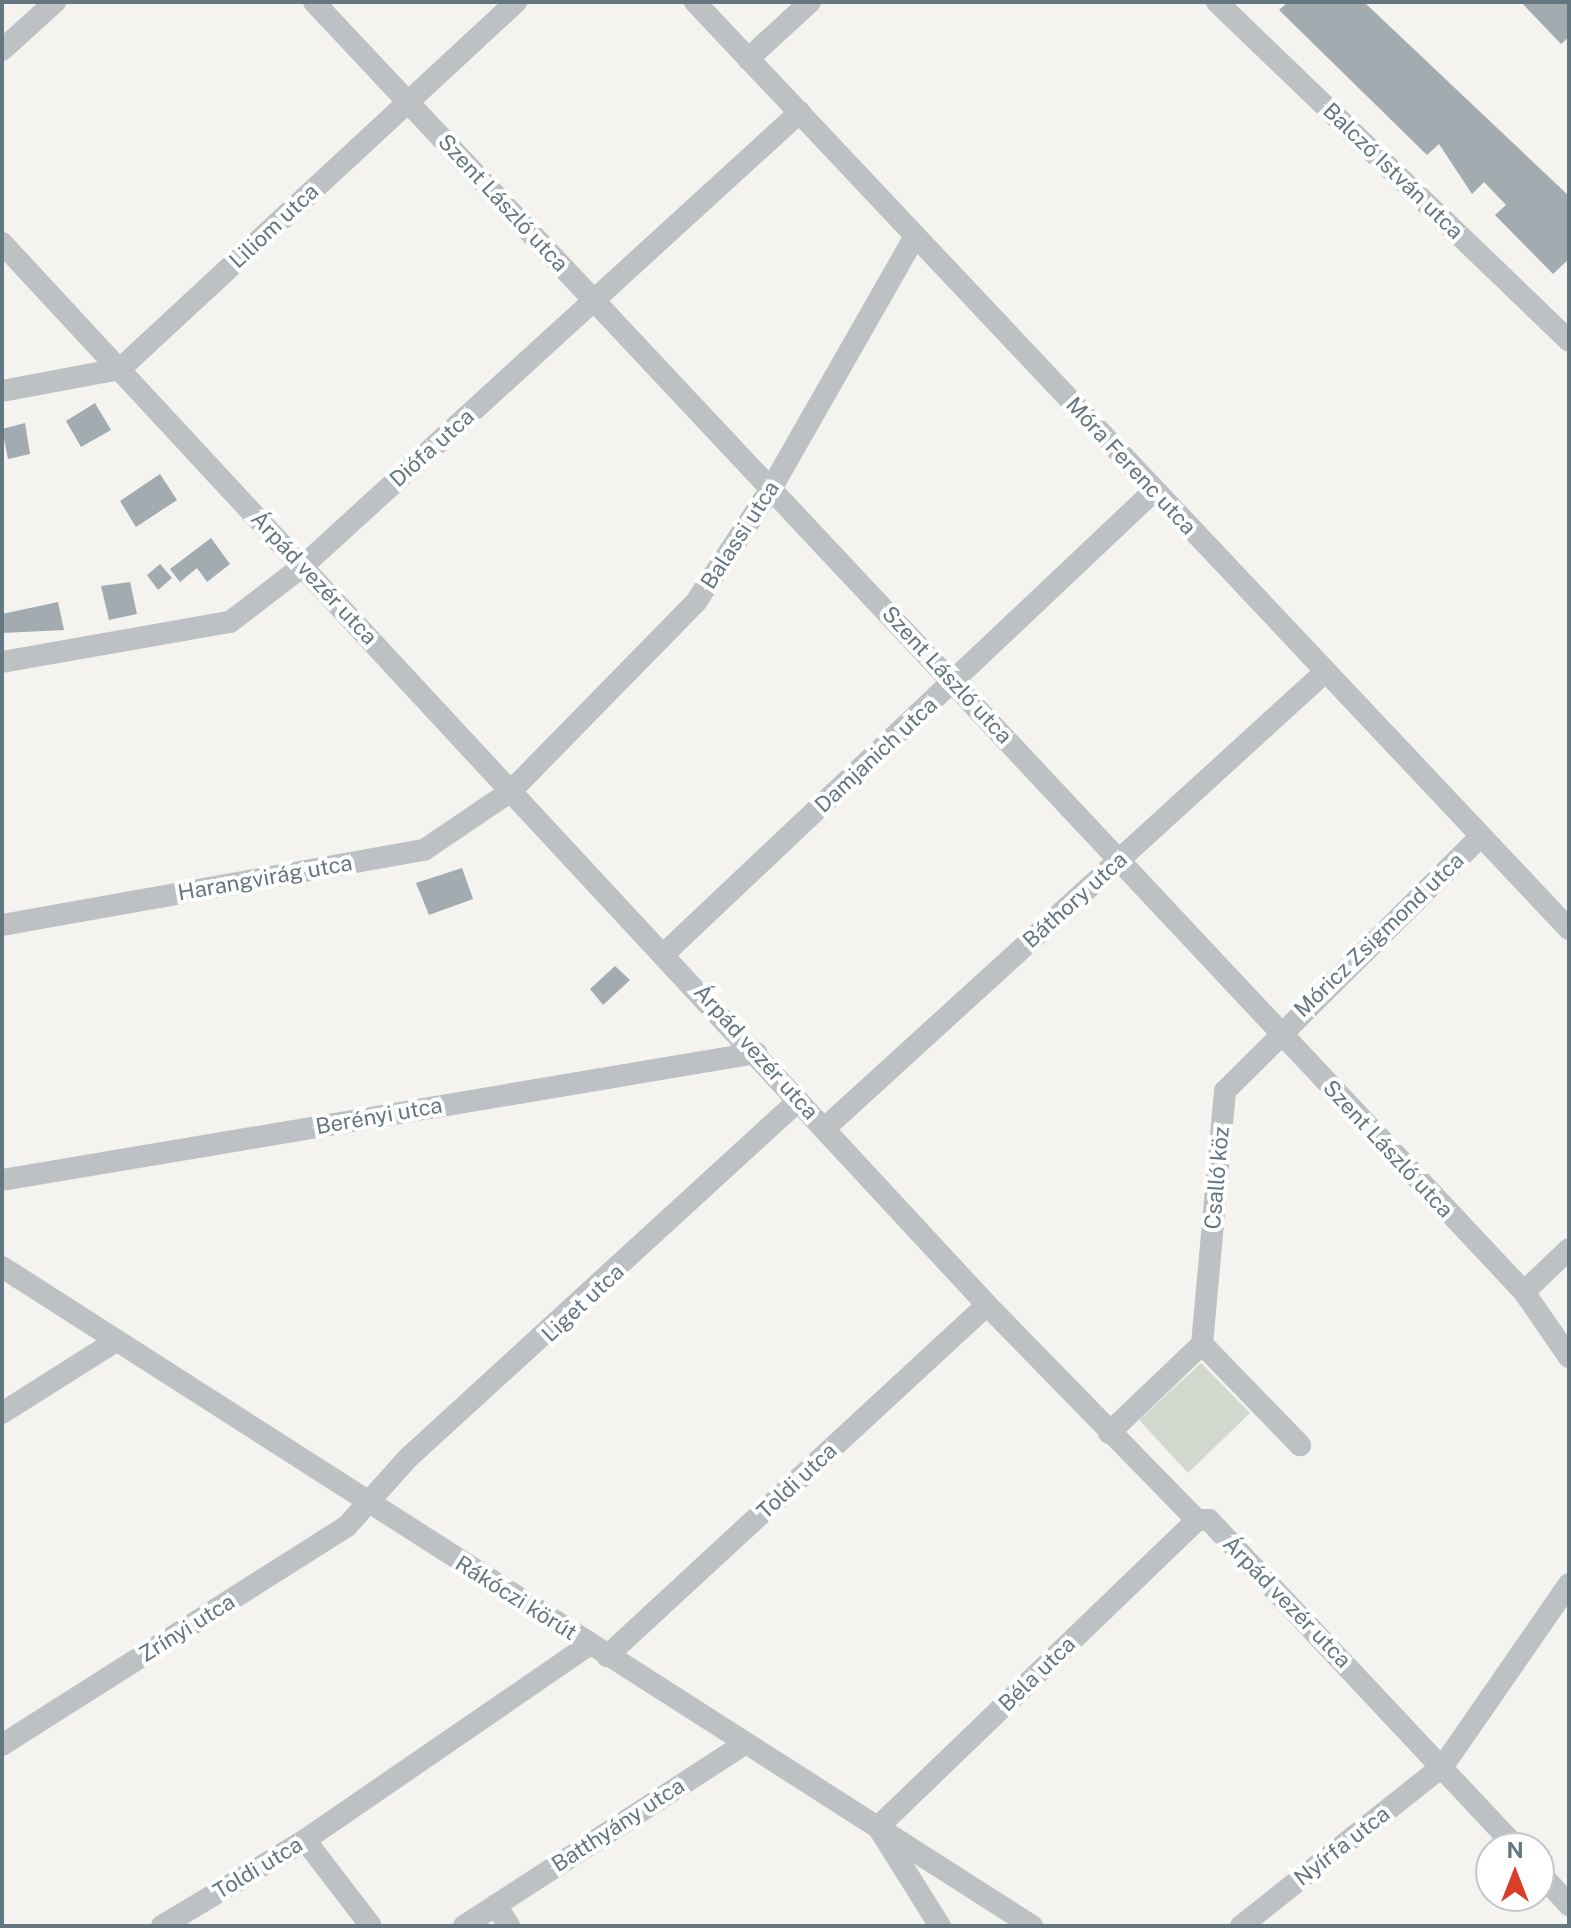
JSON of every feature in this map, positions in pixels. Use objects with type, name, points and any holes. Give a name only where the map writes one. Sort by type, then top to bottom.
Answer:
[{"type":"street","points":[[2,50],[55,2]]},
{"type":"street","name":"Szent László utca","points":[[314,2],[1524,1292],[1569,1357]]},
{"type":"street","name":"Liliom utca","points":[[120,369],[516,2]]},
{"type":"street","name":"Móra Ferenc utca","points":[[695,2],[914,238],[1569,929]]},
{"type":"street","points":[[748,59],[810,2]]},
{"type":"street","name":"Balczó István utca","points":[[1217,2],[1569,341]]},
{"type":"street","name":"Diófa utca","points":[[2,662],[230,622],[303,566],[800,112]]},
{"type":"street","name":"Balassi utca","points":[[511,791],[696,602],[772,487],[914,238]]},
{"type":"street","name":"Árpád vezér utca","points":[[2,243],[665,953],[987,1305],[1197,1520],[1209,1520],[1503,1832]]},
{"type":"street","points":[[2,391],[120,369]]},
{"type":"street","name":"Damjanich utca","points":[[665,953],[1155,490]]},
{"type":"street","name":"Báthory utca","points":[[825,1128],[1325,672]]},
{"type":"street","name":"Harangvirág utca","points":[[2,925],[424,850],[511,791]]},
{"type":"street","name":"Móricz Zsigmond utca","points":[[1278,1033],[1481,836]]},
{"type":"street","name":"Csalló köz","points":[[1202,1344],[1225,1091],[1278,1033]]},
{"type":"street","name":"Berényi utca","points":[[2,1180],[756,1053]]},
{"type":"street","name":"Liget utca","points":[[368,1504],[408,1458],[798,1101]]},
{"type":"street","points":[[1524,1292],[1569,1249]]},
{"type":"street","name":"Rákóczi körút","points":[[2,1267],[598,1650],[741,1746],[878,1827],[1032,1926]]},
{"type":"street","name":"Toldi utca","points":[[162,1926],[305,1840],[598,1650],[987,1305]]},
{"type":"street","points":[[2,1413],[116,1341]]},
{"type":"street","points":[[1109,1433],[1202,1344],[1300,1445]]},
{"type":"street","name":"Zrínyi utca","points":[[2,1745],[347,1526],[368,1504]]},
{"type":"street","name":"Béla utca","points":[[878,1827],[1197,1520]]},
{"type":"street","points":[[1443,1766],[1569,1584]]},
{"type":"street","name":"Batthyány utca","points":[[464,1926],[741,1746]]},
{"type":"street","name":"Nyírfa utca","points":[[1241,1926],[1443,1766]]},
{"type":"street","points":[[878,1827],[940,1926]]},
{"type":"street","points":[[305,1840],[371,1926]]},
{"type":"street","points":[[1555,1890],[1569,1905]]},
{"type":"street","points":[[496,1905],[509,1926]]},
{"type":"shaded area","points":[[1201,1363],[1250,1413],[1188,1473],[1139,1420]]},
{"type":"building","points":[[1288,2],[1364,2],[1569,196],[1569,259],[1553,274],[1495,215],[1506,205],[1484,182],[1472,194],[1439,144],[1427,155],[1279,10]]},
{"type":"building","points":[[1521,2],[1569,2],[1569,37],[1561,44]]},
{"type":"building","points":[[95,403],[111,430],[81,447],[66,421]]},
{"type":"building","points":[[25,423],[30,454],[8,459],[2,429]]},
{"type":"building","points":[[160,474],[177,500],[136,527],[120,501]]},
{"type":"building","points":[[211,538],[230,564],[207,582],[197,568],[180,582],[170,569]]},
{"type":"building","points":[[160,564],[172,578],[158,590],[147,575]]},
{"type":"building","points":[[130,582],[137,614],[109,620],[101,586]]},
{"type":"building","points":[[58,602],[64,630],[2,633],[2,614]]},
{"type":"building","points":[[462,868],[473,899],[429,915],[416,883]]},
{"type":"building","points":[[615,966],[630,980],[603,1005],[590,989]]}]
